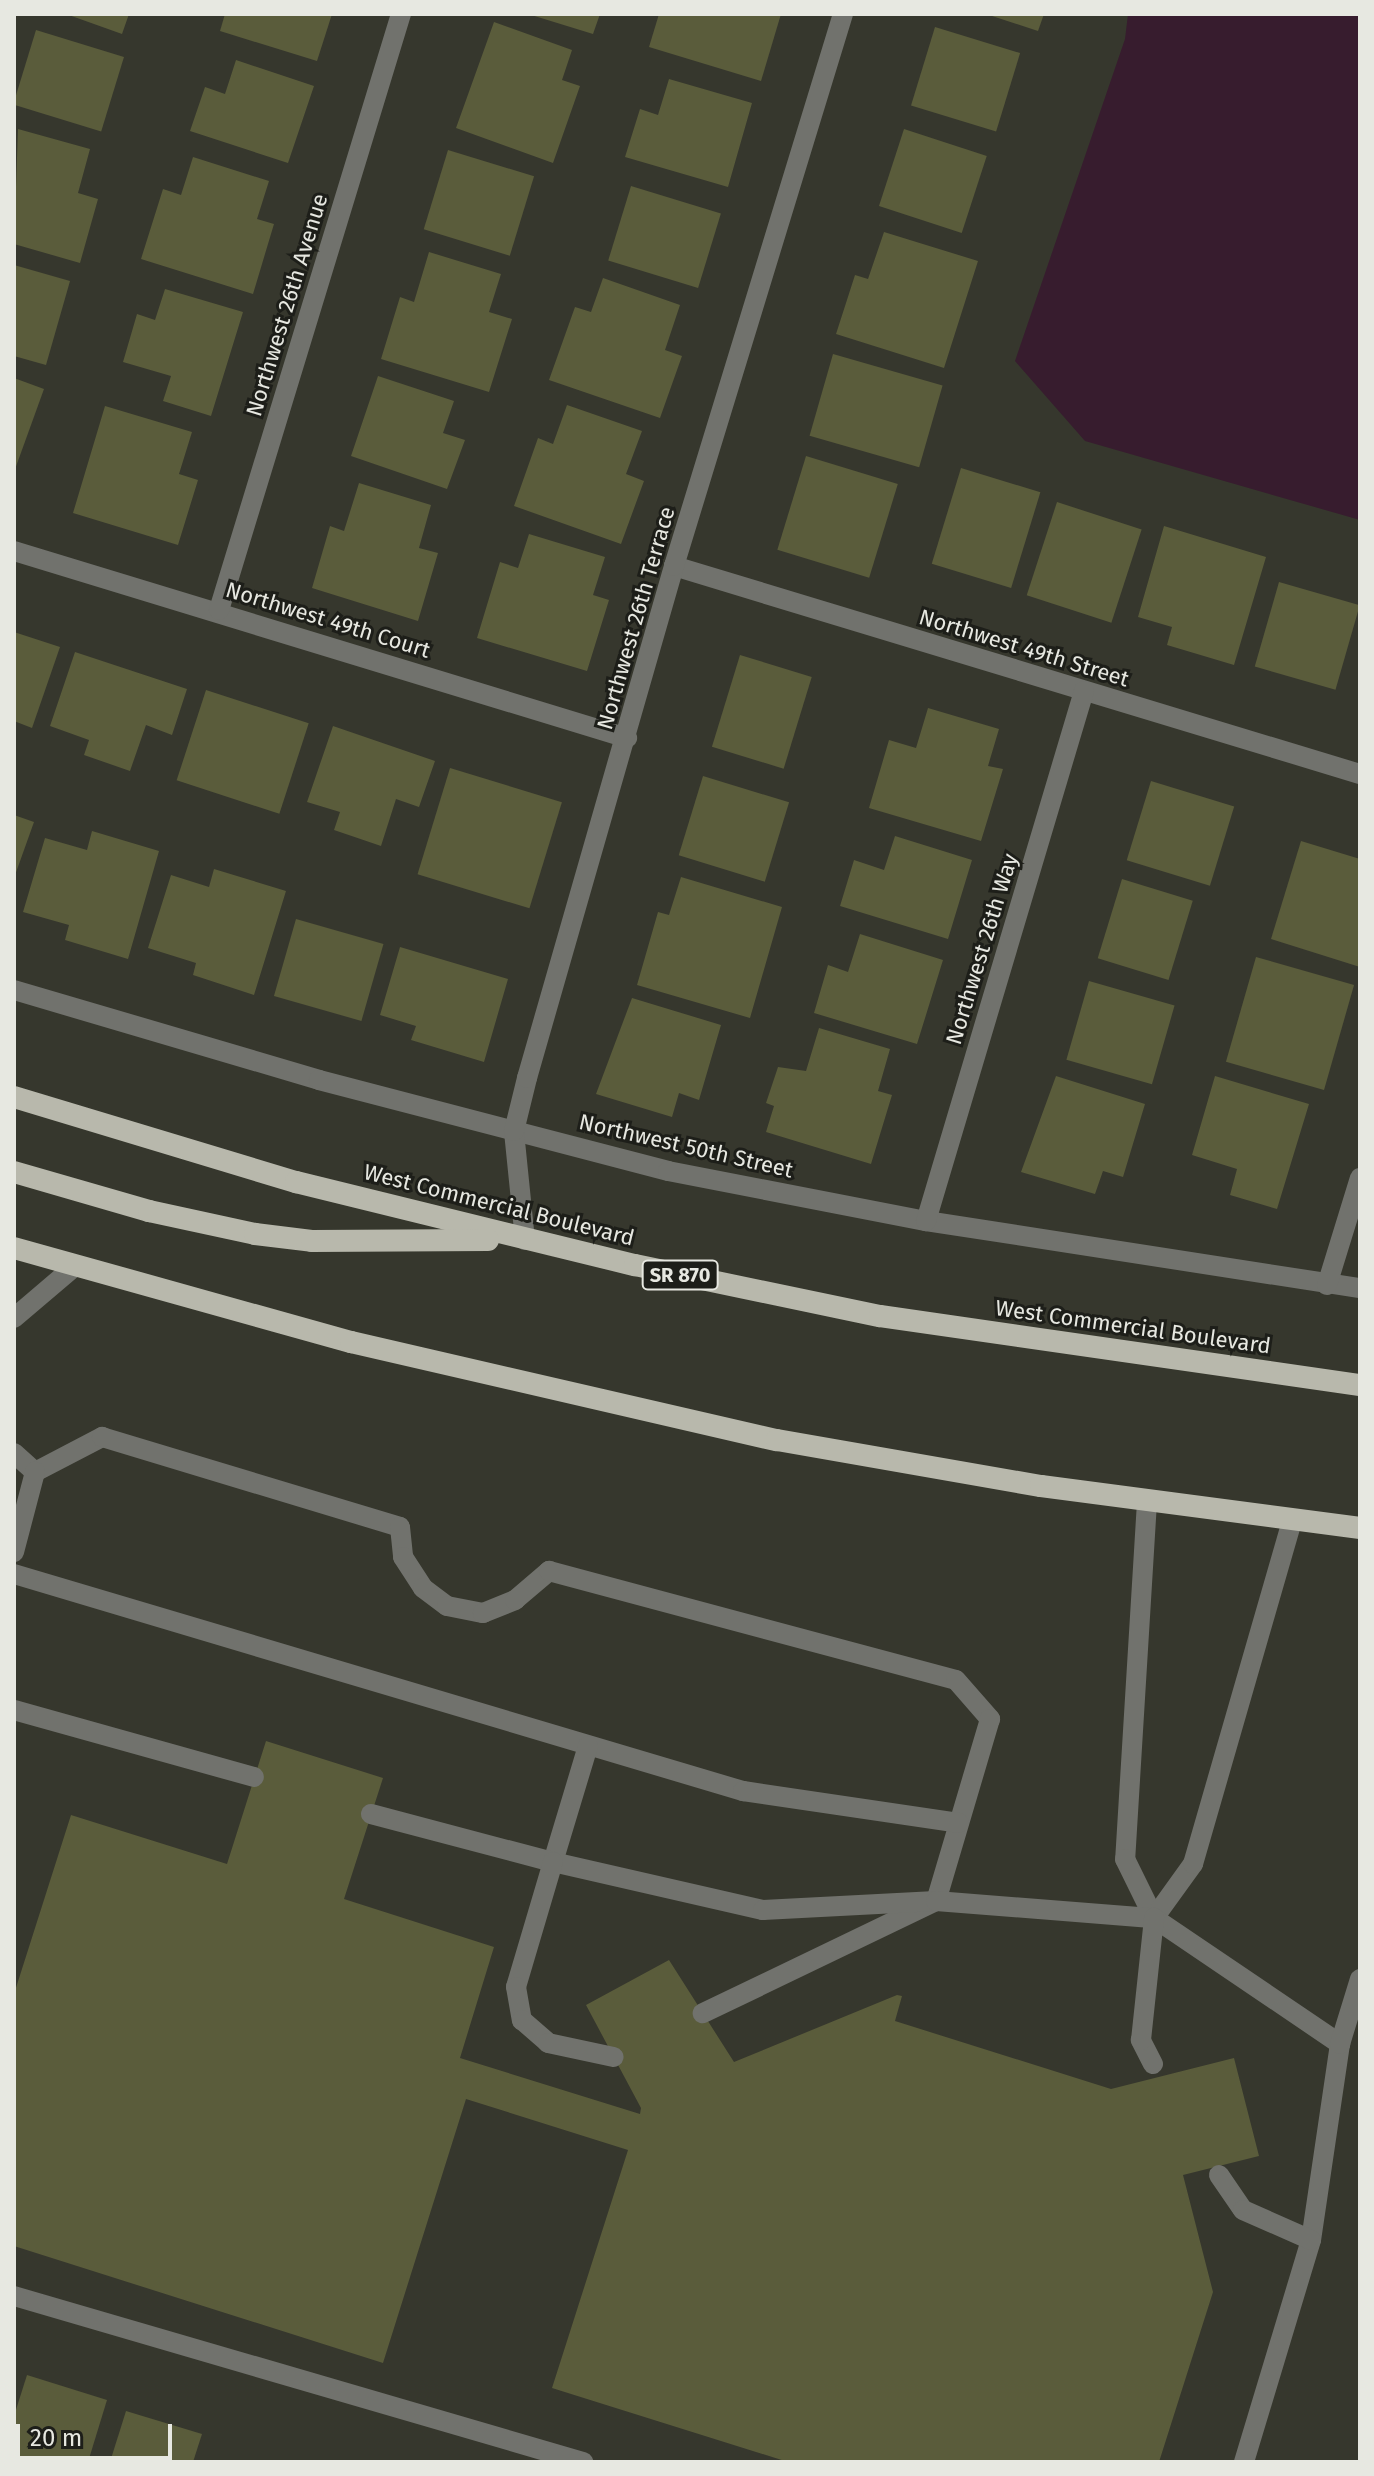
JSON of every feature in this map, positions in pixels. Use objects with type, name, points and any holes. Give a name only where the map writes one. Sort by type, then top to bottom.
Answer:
[{"type":"highway","name":"West Commercial Boulevard","points":[[14,1097],[296,1182],[525,1240],[880,1316],[1360,1385]]},
{"type":"highway","points":[[14,1172],[149,1211],[255,1234],[312,1241],[525,1240]]},
{"type":"highway","points":[[14,1248],[351,1342],[632,1409],[921,1467],[1147,1502],[1360,1528]]},
{"type":"street","name":"Northwest 26th Avenue","points":[[219,610],[401,14]]},
{"type":"street","name":"Northwest 26th Terrace","points":[[525,1240],[514,1131],[674,566],[843,14]]},
{"type":"street","name":"Northwest 49th Court","points":[[14,551],[219,610],[627,738]]},
{"type":"street","name":"Northwest 49th Street","points":[[674,566],[1360,774]]},
{"type":"street","name":"Northwest 26th Way","points":[[926,1221],[1084,691]]},
{"type":"street","name":"Northwest 50th Street","points":[[14,990],[514,1131],[668,1171],[926,1221],[1360,1288]]},
{"type":"street","points":[[1327,1285],[1360,1178]]},
{"type":"street","points":[[14,1318],[75,1266]]},
{"type":"street","points":[[14,1552],[35,1472],[102,1437],[400,1527],[403,1557],[423,1588],[447,1606],[483,1613],[515,1600],[549,1571],[956,1680],[990,1719],[936,1901],[703,2013]]},
{"type":"street","points":[[14,1453],[35,1472]]},
{"type":"street","points":[[1147,1502],[1125,1859],[1154,1918]]},
{"type":"street","points":[[1153,2064],[1141,2040],[1154,1918],[1193,1864],[1292,1521]]},
{"type":"street","points":[[14,1574],[743,1791],[959,1823]]},
{"type":"street","points":[[14,1710],[254,1777]]},
{"type":"street","points":[[588,1746],[516,1987],[522,2020],[548,2043],[614,2057]]},
{"type":"street","points":[[371,1814],[553,1862],[763,1910],[936,1901],[1154,1918],[1340,2044]]},
{"type":"street","points":[[1244,2462],[1311,2240],[1340,2044],[1360,1979]]},
{"type":"street","points":[[1219,2175],[1243,2210],[1311,2240]]},
{"type":"street","points":[[14,2296],[583,2462]]},
{"type":"shaded area","points":[[1128,14],[1360,14],[1360,520],[1085,441],[1015,361],[1125,39]]},
{"type":"building","points":[[66,14],[129,14],[122,34]]},
{"type":"building","points":[[225,14],[332,14],[317,61],[220,31]]},
{"type":"building","points":[[528,14],[600,14],[593,34]]},
{"type":"building","points":[[659,14],[781,14],[761,81],[649,47]]},
{"type":"building","points":[[986,14],[1044,14],[1038,31]]},
{"type":"building","points":[[494,22],[572,50],[562,80],[580,86],[553,163],[456,128]]},
{"type":"building","points":[[935,27],[1020,53],[996,131],[911,105]]},
{"type":"building","points":[[36,30],[124,57],[101,131],[14,105]]},
{"type":"building","points":[[236,60],[314,86],[288,163],[190,131],[205,87],[225,94]]},
{"type":"building","points":[[669,79],[752,103],[728,187],[625,157],[640,109],[658,115]]},
{"type":"building","points":[[18,129],[90,149],[78,193],[98,199],[80,263],[14,244]]},
{"type":"building","points":[[904,129],[987,156],[962,233],[879,206]]},
{"type":"building","points":[[448,150],[534,176],[510,256],[424,229]]},
{"type":"building","points":[[193,157],[269,181],[257,219],[274,224],[253,294],[141,259],[163,189],[181,195]]},
{"type":"building","points":[[631,186],[721,213],[698,288],[608,261]]},
{"type":"building","points":[[884,232],[978,261],[944,368],[836,334],[855,275],[868,279]]},
{"type":"building","points":[[429,252],[501,274],[489,312],[512,319],[489,392],[381,359],[400,297],[414,302]]},
{"type":"building","points":[[14,265],[70,281],[46,365],[14,356]]},
{"type":"building","points":[[603,278],[680,305],[665,350],[682,356],[660,418],[549,380],[575,307],[591,312]]},
{"type":"building","points":[[165,289],[243,312],[211,416],[163,401],[171,376],[123,362],[137,314],[155,320]]},
{"type":"building","points":[[833,354],[943,385],[919,467],[810,436]]},
{"type":"building","points":[[378,376],[454,401],[443,433],[465,440],[447,489],[351,456]]},
{"type":"building","points":[[14,378],[44,389],[14,472]]},
{"type":"building","points":[[567,405],[642,431],[626,474],[644,481],[621,544],[514,506],[538,438],[553,444]]},
{"type":"building","points":[[105,406],[192,432],[179,474],[198,480],[178,545],[73,513]]},
{"type":"building","points":[[806,456],[898,484],[869,578],[777,550]]},
{"type":"building","points":[[961,468],[1040,492],[1011,588],[932,564]]},
{"type":"building","points":[[359,483],[431,505],[419,548],[438,553],[418,621],[312,588],[330,526],[344,531]]},
{"type":"building","points":[[1057,502],[1142,530],[1111,623],[1027,595]]},
{"type":"building","points":[[1164,526],[1266,557],[1234,665],[1167,645],[1172,627],[1138,617]]},
{"type":"building","points":[[529,534],[605,557],[593,595],[609,600],[587,671],[477,638],[500,562],[518,568]]},
{"type":"building","points":[[1279,582],[1360,605],[1335,690],[1255,667]]},
{"type":"building","points":[[14,632],[60,647],[32,728],[14,721]]},
{"type":"building","points":[[75,652],[187,689],[172,735],[146,725],[130,771],[84,755],[89,740],[50,726]]},
{"type":"building","points":[[740,655],[812,677],[784,769],[712,747]]},
{"type":"building","points":[[206,690],[309,723],[279,814],[177,780]]},
{"type":"building","points":[[928,708],[999,729],[988,766],[1003,769],[981,841],[869,808],[889,740],[916,748]]},
{"type":"building","points":[[333,726],[435,761],[419,807],[396,799],[381,846],[334,830],[340,812],[307,802]]},
{"type":"building","points":[[450,768],[562,802],[529,908],[418,874]]},
{"type":"building","points":[[703,776],[789,802],[765,882],[679,855]]},
{"type":"building","points":[[1151,781],[1234,806],[1210,886],[1127,860]]},
{"type":"building","points":[[14,815],[34,822],[14,878]]},
{"type":"building","points":[[92,831],[159,851],[128,959],[65,940],[69,925],[23,912],[45,838],[87,850]]},
{"type":"building","points":[[895,836],[972,860],[948,939],[840,906],[854,860],[884,870]]},
{"type":"building","points":[[1301,841],[1360,859],[1360,967],[1271,939]]},
{"type":"building","points":[[214,869],[286,891],[254,995],[193,975],[196,963],[148,948],[171,875],[209,887]]},
{"type":"building","points":[[681,877],[782,907],[750,1018],[637,985],[658,912],[669,915]]},
{"type":"building","points":[[1122,879],[1193,901],[1168,980],[1098,958]]},
{"type":"building","points":[[296,919],[383,944],[361,1021],[274,996]]},
{"type":"building","points":[[860,934],[943,960],[917,1044],[814,1013],[828,965],[848,972]]},
{"type":"building","points":[[400,947],[508,979],[484,1062],[411,1040],[416,1026],[380,1015]]},
{"type":"building","points":[[1256,957],[1354,985],[1324,1090],[1226,1062]]},
{"type":"building","points":[[1089,981],[1175,1006],[1152,1084],[1066,1060]]},
{"type":"building","points":[[632,998],[721,1025],[699,1100],[679,1093],[672,1117],[596,1094]]},
{"type":"building","points":[[819,1028],[890,1049],[878,1091],[892,1095],[871,1164],[766,1132],[774,1106],[766,1103],[778,1067],[806,1071]]},
{"type":"building","points":[[1056,1076],[1145,1104],[1123,1177],[1103,1171],[1095,1194],[1021,1172]]},
{"type":"building","points":[[1215,1076],[1309,1104],[1277,1209],[1230,1195],[1237,1169],[1192,1155]]},
{"type":"building","points":[[266,1741],[383,1778],[344,1899],[494,1947],[460,2058],[640,2114],[641,2108],[586,2005],[669,1960],[734,2062],[897,1995],[902,1996],[895,2021],[1111,2089],[1234,2058],[1259,2156],[1183,2175],[1213,2292],[1159,2462],[788,2462],[552,2388],[628,2150],[466,2099],[383,2363],[14,2246],[14,1994],[71,1815],[227,1864]]},
{"type":"building","points":[[27,2375],[107,2400],[88,2462],[14,2462],[14,2416]]},
{"type":"building","points":[[126,2411],[202,2434],[193,2462],[110,2462]]}]
